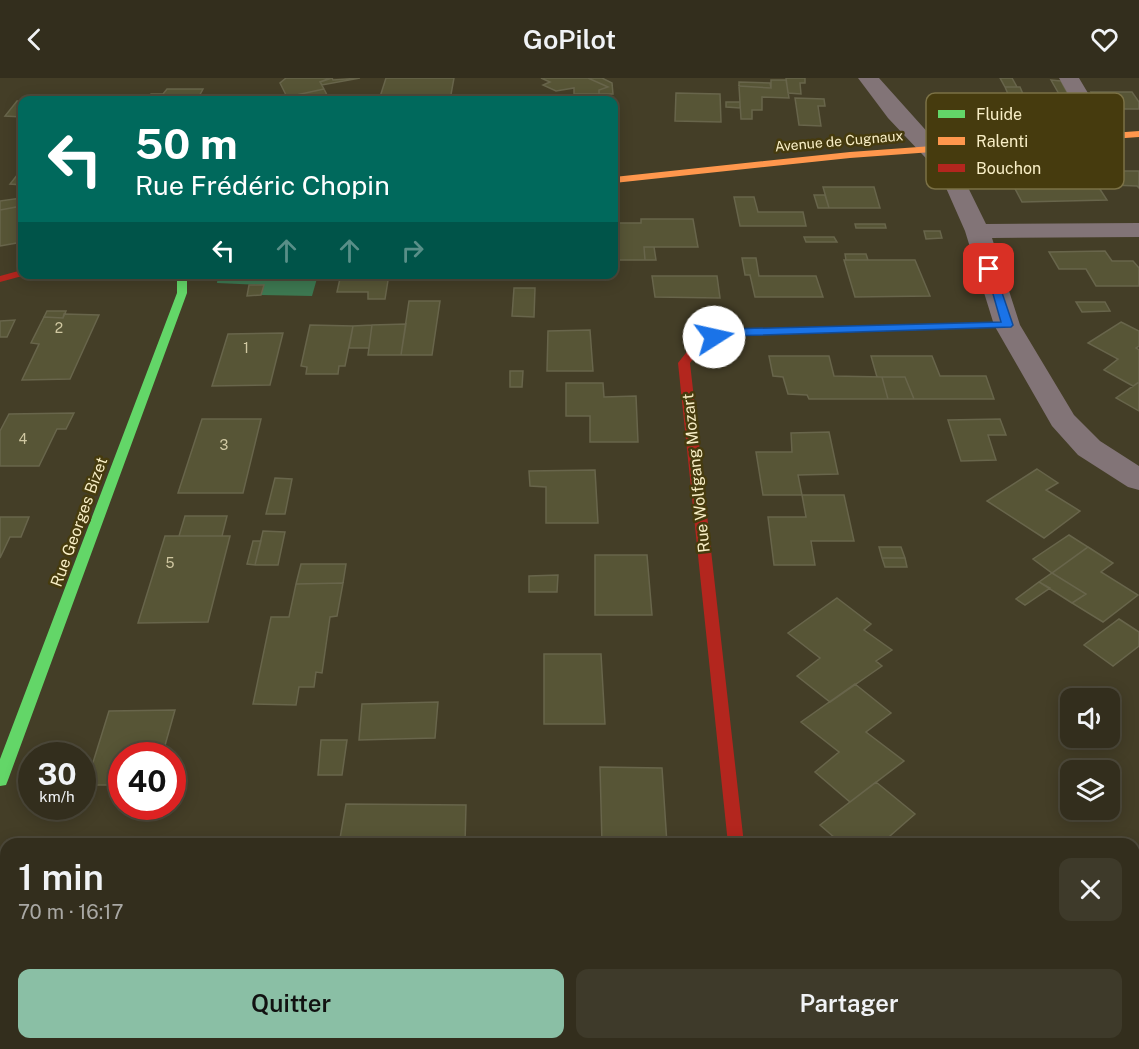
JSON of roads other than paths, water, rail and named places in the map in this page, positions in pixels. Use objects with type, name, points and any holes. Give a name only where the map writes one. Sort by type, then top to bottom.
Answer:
[{"type":"street","points":[[868,78],[896,113],[926,145]]},
{"type":"street","points":[[1069,78],[1078,93]]},
{"type":"street","name":"Avenue de Cugnaux","points":[[1124,134],[1139,134]]},
{"type":"street","name":"Avenue de Cugnaux","points":[[618,180],[926,149]]},
{"type":"street","points":[[958,189],[977,231],[1007,325],[1062,420],[1089,448],[1139,480]]},
{"type":"street","points":[[977,231],[1139,230]]},
{"type":"street","points":[[0,279],[18,274]]},
{"type":"street","name":"Rue Georges Bizet","points":[[0,780],[182,293],[182,279]]},
{"type":"street","name":"Rue Wolfgang Mozart","points":[[735,838],[684,363],[700,342],[728,333],[1007,325]]}]
